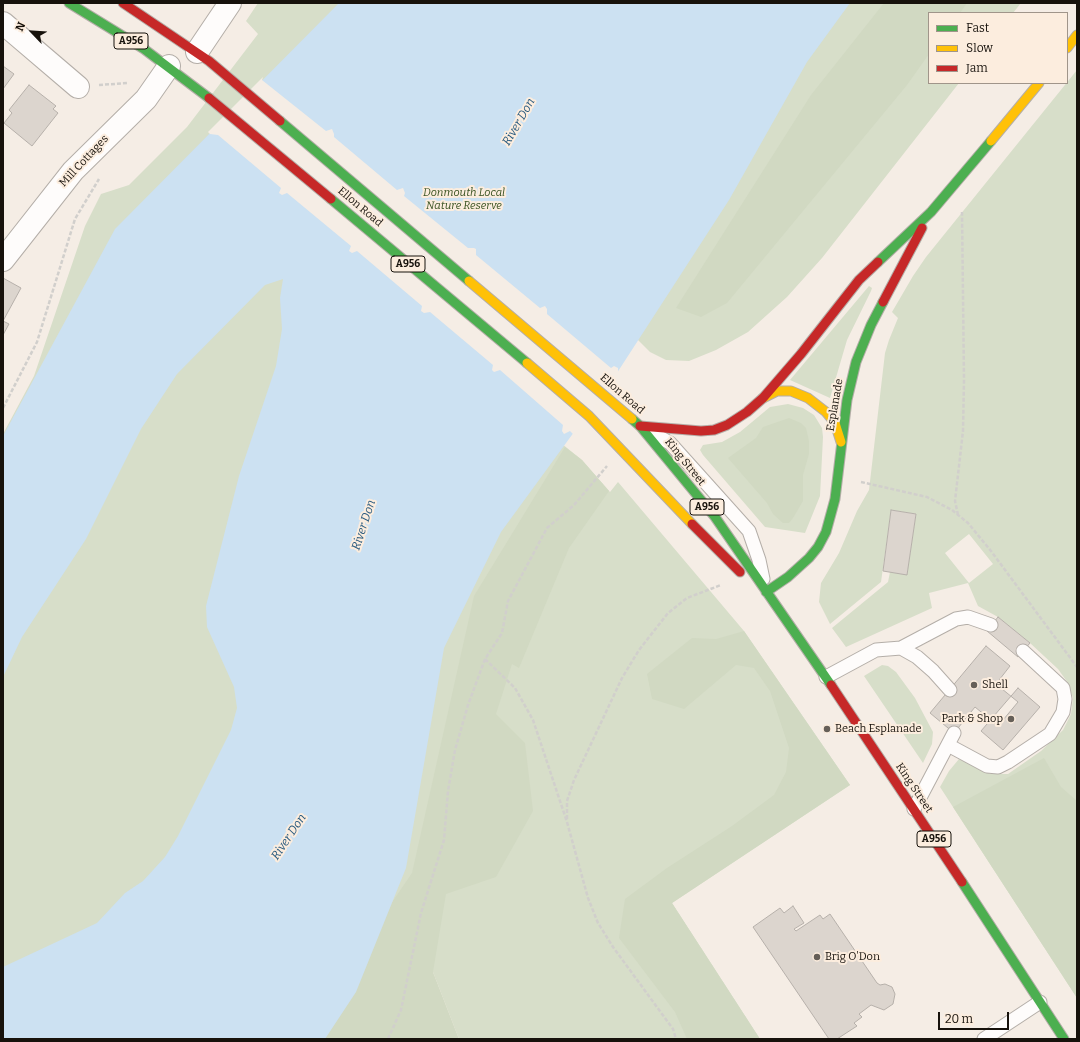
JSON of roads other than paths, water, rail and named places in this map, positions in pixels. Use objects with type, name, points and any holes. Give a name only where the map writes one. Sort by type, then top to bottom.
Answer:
[{"type":"main road","name":"Ellon Road","points":[[69,3],[169,66],[191,83],[265,143],[553,385],[589,416],[622,449]]},
{"type":"main road","name":"Ellon Road","points":[[123,3],[203,56],[640,426]]},
{"type":"main road","points":[[1068,47],[1077,35]]},
{"type":"main road","name":"Esplanade","points":[[640,426],[701,431],[714,430],[726,425],[747,412],[763,398],[801,354],[858,280],[931,212],[1038,84]]},
{"type":"main road","name":"Esplanade","points":[[766,592],[788,577],[809,558],[818,547],[828,526],[835,499],[847,400],[856,362],[871,325],[931,212]]},
{"type":"main road","points":[[763,398],[777,391],[791,391],[808,398],[818,404],[831,417],[835,423],[841,442]]},
{"type":"main road","name":"King Street","points":[[640,426],[715,517],[914,809],[1064,1039]]},
{"type":"main road","name":"King Street","points":[[622,449],[655,486],[745,577],[766,592]]},
{"type":"street","points":[[203,56],[230,3]]},
{"type":"street","points":[[3,23],[78,87]]},
{"type":"street","name":"Mill Cottages","points":[[3,260],[73,171],[146,99],[169,66]]},
{"type":"lane","points":[[640,426],[670,443],[749,531],[759,560],[766,592]]},
{"type":"lane","points":[[826,678],[876,650],[901,648],[956,619],[968,617],[991,625]]},
{"type":"lane","points":[[901,648],[917,657],[950,690]]},
{"type":"lane","points":[[948,745],[987,766],[998,767],[1050,734],[1063,712],[1065,698],[1063,688],[1023,651]]},
{"type":"lane","points":[[914,809],[954,733]]},
{"type":"lane","points":[[984,1039],[1040,1002]]},
{"type":"water","name":"Donmouth Local Nature Reserve","points":[[339,3],[850,3],[807,62],[729,200],[615,376],[501,532],[444,648],[406,868],[356,992],[325,1039],[3,1039],[3,967],[97,923],[125,893],[143,881],[165,857],[178,836],[231,730],[237,708],[234,687],[207,627],[206,606],[239,476],[276,366],[282,329],[280,298],[283,279],[265,285],[177,374],[141,429],[86,539],[22,637],[3,677],[3,436],[115,229]]},
{"type":"place","name":"Shell","points":[[974,685]]},
{"type":"place","name":"Park & Shop","points":[[1011,719]]},
{"type":"place","name":"Beach Esplanade","points":[[827,729]]},
{"type":"place","name":"Brig O'Don","points":[[817,957]]},
{"type":"water label","name":"River Don","points":[[519,122]]},
{"type":"water label","name":"River Don","points":[[364,525]]},
{"type":"water label","name":"River Don","points":[[289,837]]}]
